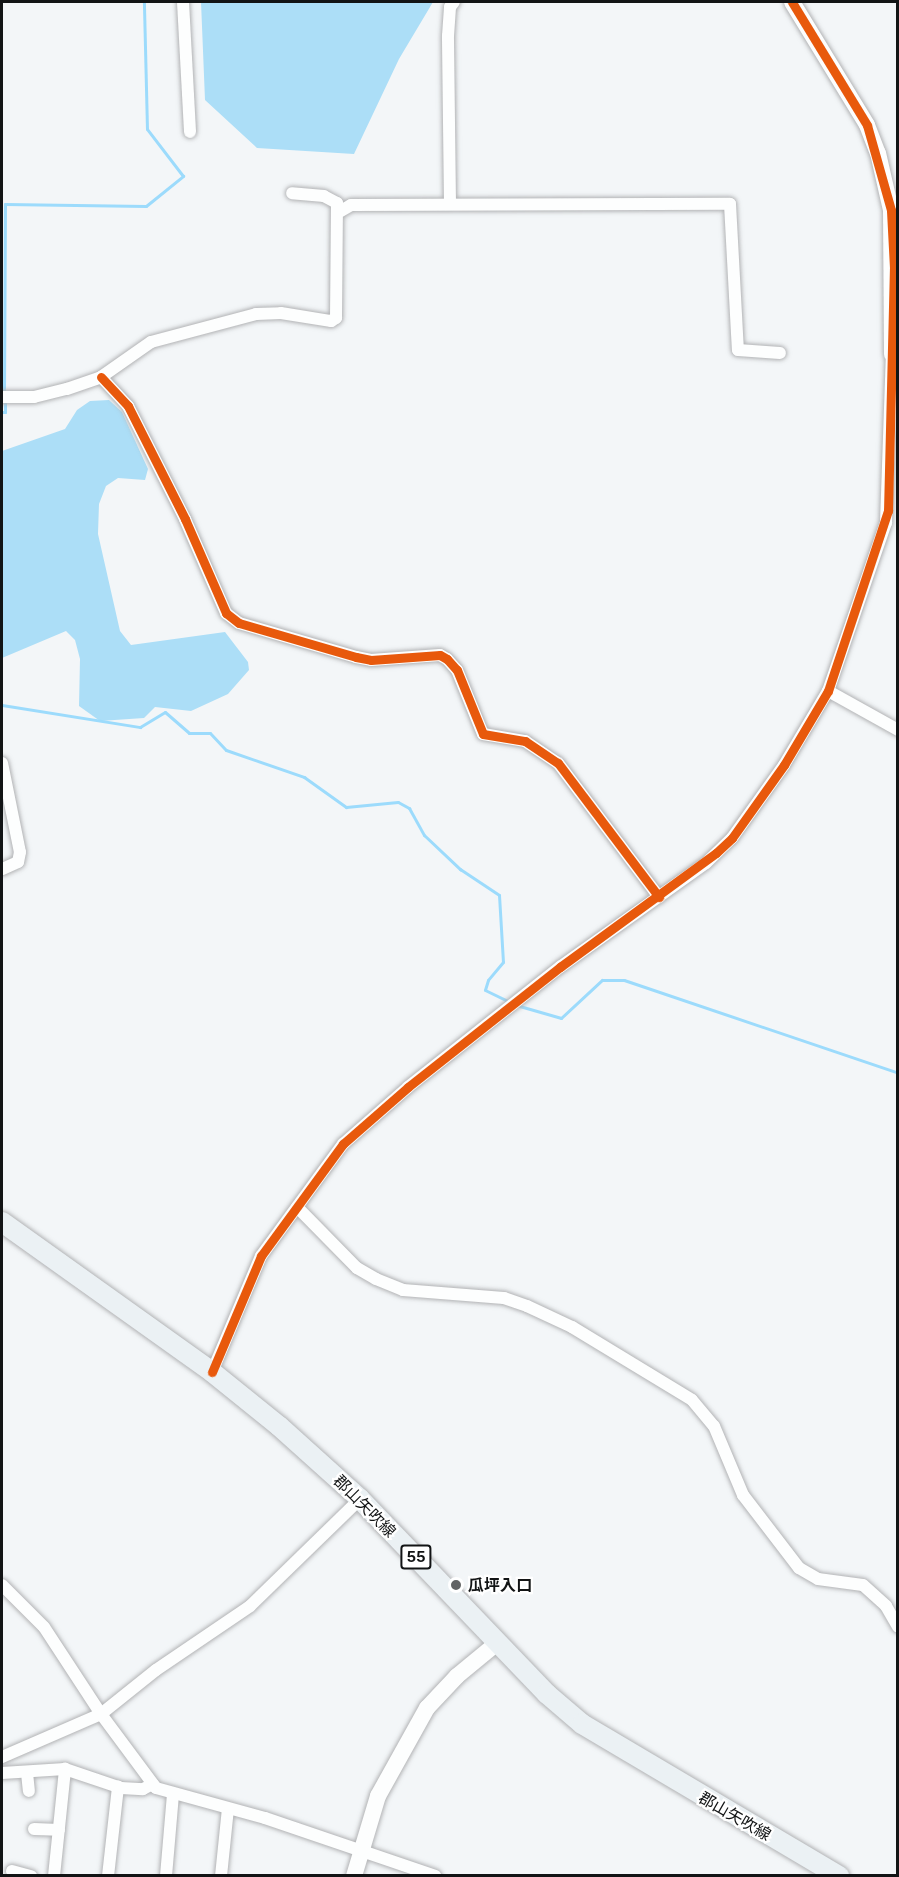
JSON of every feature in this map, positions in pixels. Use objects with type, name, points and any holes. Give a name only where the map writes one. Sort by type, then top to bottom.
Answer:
[{"type":"main road","name":"郡山矢吹線","points":[[2,1222],[212,1372],[360,1499],[497,1643],[582,1724],[839,1875]]},
{"type":"street","points":[[183,2],[190,132]]},
{"type":"street","points":[[450,204],[448,36],[450,7],[454,2]]},
{"type":"street","points":[[212,1372],[248,1282],[297,1207],[344,1144],[378,1111],[560,968],[659,897],[732,838],[784,765],[828,691],[886,523],[892,354],[891,210],[878,153],[867,125],[792,2]]},
{"type":"street","points":[[2,397],[39,396],[101,377],[151,342],[256,314],[281,313],[331,321],[336,318],[339,212],[337,203],[329,198],[292,193]]},
{"type":"street","points":[[339,212],[351,205],[730,204],[738,350],[780,354]]},
{"type":"street","points":[[101,377],[128,406],[185,519],[226,614],[239,623],[356,657],[371,660],[440,655],[447,659],[457,670],[483,734],[525,741],[558,763],[659,897]]},
{"type":"street","points":[[828,691],[897,730]]},
{"type":"street","points":[[2,763],[20,852],[18,862],[2,869]]},
{"type":"street","points":[[297,1207],[357,1268],[376,1279],[403,1290],[504,1298],[522,1304],[572,1327],[692,1400],[714,1425],[743,1495],[799,1568],[818,1579],[863,1585],[886,1606],[897,1627]]},
{"type":"street","points":[[2,1757],[100,1714],[156,1670],[250,1606],[360,1499]]},
{"type":"street","points":[[2,1585],[44,1627],[100,1714],[153,1784],[173,1794],[228,1808],[359,1853],[435,1875]]},
{"type":"street","points":[[354,1875],[359,1853],[388,1774],[427,1708],[457,1676],[497,1643]]},
{"type":"street","points":[[2,1773],[65,1769],[118,1787],[143,1789],[153,1784]]},
{"type":"street","points":[[54,1875],[65,1769]]},
{"type":"street","points":[[27,1773],[29,1791]]},
{"type":"street","points":[[108,1875],[118,1787]]},
{"type":"street","points":[[166,1875],[173,1794]]},
{"type":"street","points":[[221,1875],[228,1808]]},
{"type":"street","points":[[34,1829],[59,1830]]},
{"type":"street","points":[[12,1871],[30,1875]]},
{"type":"shaded area","points":[[201,2],[433,2],[399,59],[354,154],[257,148],[205,100]]},
{"type":"shaded area","points":[[109,400],[122,412],[148,469],[145,480],[118,478],[106,486],[99,504],[98,534],[120,631],[131,645],[225,632],[248,662],[249,670],[228,694],[191,711],[155,707],[144,718],[100,721],[79,706],[80,659],[75,640],[66,631],[2,658],[2,451],[65,429],[77,410],[90,401]]},
{"type":"waterway","points":[[4,394],[5,204],[146,206],[183,176],[147,129],[144,2]]},
{"type":"waterway","points":[[2,412],[5,412],[5,400]]},
{"type":"waterway","points":[[2,705],[140,727],[165,712],[189,733],[210,733],[226,750],[304,777],[346,807],[398,802],[409,808],[424,835],[460,869],[499,895],[503,962],[488,980],[485,990],[510,1002]]},
{"type":"waterway","points":[[516,1005],[561,1018],[602,980],[624,980],[898,1073]]},
{"type":"cycle path","points":[[212,1372],[261,1256],[343,1144],[408,1087],[560,967],[716,853],[732,838],[784,765],[828,691],[888,511],[894,268],[891,210],[867,125],[792,2]]},
{"type":"cycle path","points":[[101,377],[128,406],[185,519],[226,613],[239,623],[356,657],[371,660],[440,655],[447,659],[457,670],[483,734],[525,741],[558,763],[659,897]]},
{"type":"place","name":"瓜坪入口","points":[[456,1585]]}]
